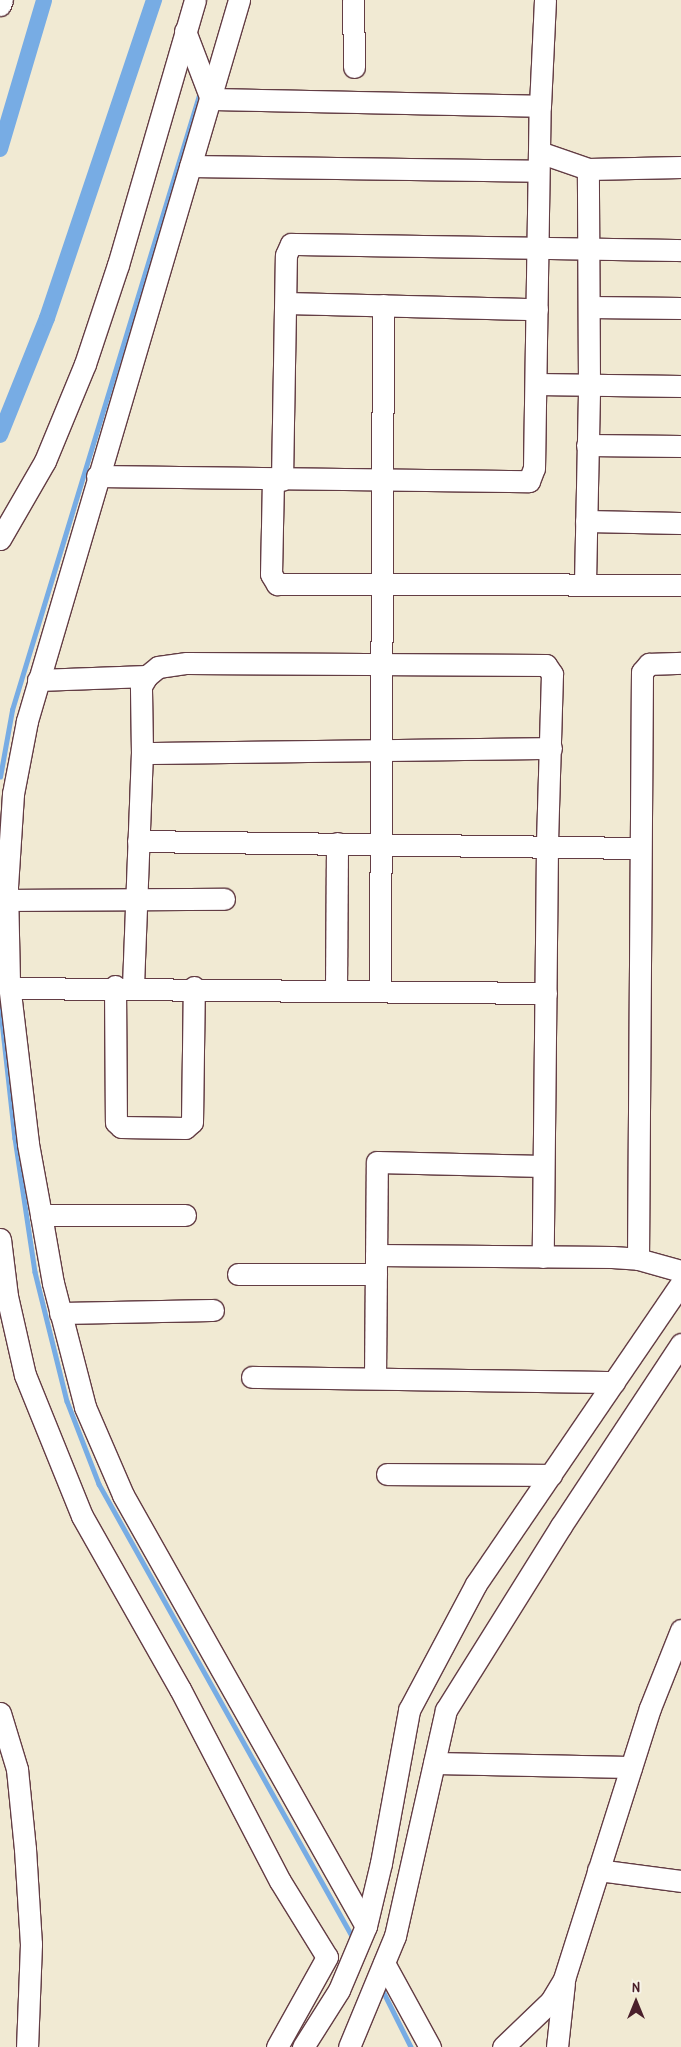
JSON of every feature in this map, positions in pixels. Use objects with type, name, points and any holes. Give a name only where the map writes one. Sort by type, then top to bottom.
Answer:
[{"type":"street","points":[[0,5],[2,0]]},
{"type":"street","points":[[0,539],[45,461],[85,364],[118,265],[195,0]]},
{"type":"street","points":[[239,0],[38,680],[13,794],[7,900],[9,988],[28,1144],[41,1216],[60,1312],[85,1407],[123,1495],[366,1926]]},
{"type":"street","points":[[353,0],[354,67]]},
{"type":"street","points":[[97,476],[278,480],[529,481],[534,468],[540,106],[545,0]]},
{"type":"street","points":[[185,31],[211,99]]},
{"type":"street","points":[[211,99],[540,106]]},
{"type":"street","points":[[190,166],[539,162],[588,169],[681,167]]},
{"type":"street","points":[[585,583],[589,385],[588,169]]},
{"type":"street","points":[[681,250],[294,244],[287,250],[272,579],[285,585],[585,583],[681,585]]},
{"type":"street","points":[[286,303],[537,309]]},
{"type":"street","points":[[380,990],[379,844],[383,662],[383,305]]},
{"type":"street","points":[[589,307],[681,308]]},
{"type":"street","points":[[536,384],[681,386]]},
{"type":"street","points":[[587,446],[681,446]]},
{"type":"street","points":[[586,521],[681,523]]},
{"type":"street","points":[[194,987],[192,1122],[185,1128],[121,1127],[116,1122],[124,986],[138,898],[138,842],[142,753],[141,686],[146,676],[158,667],[188,663],[383,662],[546,666],[552,674],[547,847],[543,1257]]},
{"type":"street","points":[[638,1259],[642,672],[649,664],[681,663]]},
{"type":"street","points":[[38,680],[146,676]]},
{"type":"street","points":[[142,753],[551,748]]},
{"type":"street","points":[[138,842],[640,848]]},
{"type":"street","points":[[336,989],[337,843]]},
{"type":"street","points":[[7,900],[224,899]]},
{"type":"street","points":[[9,988],[124,986],[546,993]]},
{"type":"street","points":[[375,1378],[377,1162],[543,1166]]},
{"type":"street","points":[[41,1216],[186,1215]]},
{"type":"street","points":[[0,1239],[7,1296],[25,1375],[82,1516],[180,1689],[280,1881],[327,1957],[278,2047]]},
{"type":"street","points":[[238,1274],[376,1264],[543,1257],[638,1259],[681,1271]]},
{"type":"street","points":[[303,2047],[339,1990],[366,1926],[381,1863],[409,1710],[476,1584],[681,1284]]},
{"type":"street","points":[[60,1312],[213,1310]]},
{"type":"street","points":[[349,2047],[395,1936],[446,1710],[561,1526],[681,1344]]},
{"type":"street","points":[[252,1376],[614,1382]]},
{"type":"street","points":[[387,1474],[551,1475]]},
{"type":"street","points":[[557,2047],[564,1979],[650,1708],[681,1630]]},
{"type":"street","points":[[0,1713],[17,1769],[25,1849],[31,1944],[27,2047]]},
{"type":"street","points":[[434,1763],[631,1768]]},
{"type":"street","points":[[598,1870],[681,1881]]},
{"type":"street","points":[[384,1963],[430,2047]]},
{"type":"street","points":[[503,2047],[551,2001],[564,1979]]},
{"type":"street","points":[[339,1990],[368,2004]]},
{"type":"waterway","points":[[0,149],[44,0]]},
{"type":"waterway","points":[[0,435],[47,318],[154,0]]},
{"type":"waterway","points":[[0,777],[12,710],[200,92]]},
{"type":"waterway","points":[[0,1003],[15,1138],[35,1272],[67,1401],[99,1484],[352,1936]]},
{"type":"waterway","points":[[381,1987],[411,2047]]}]
